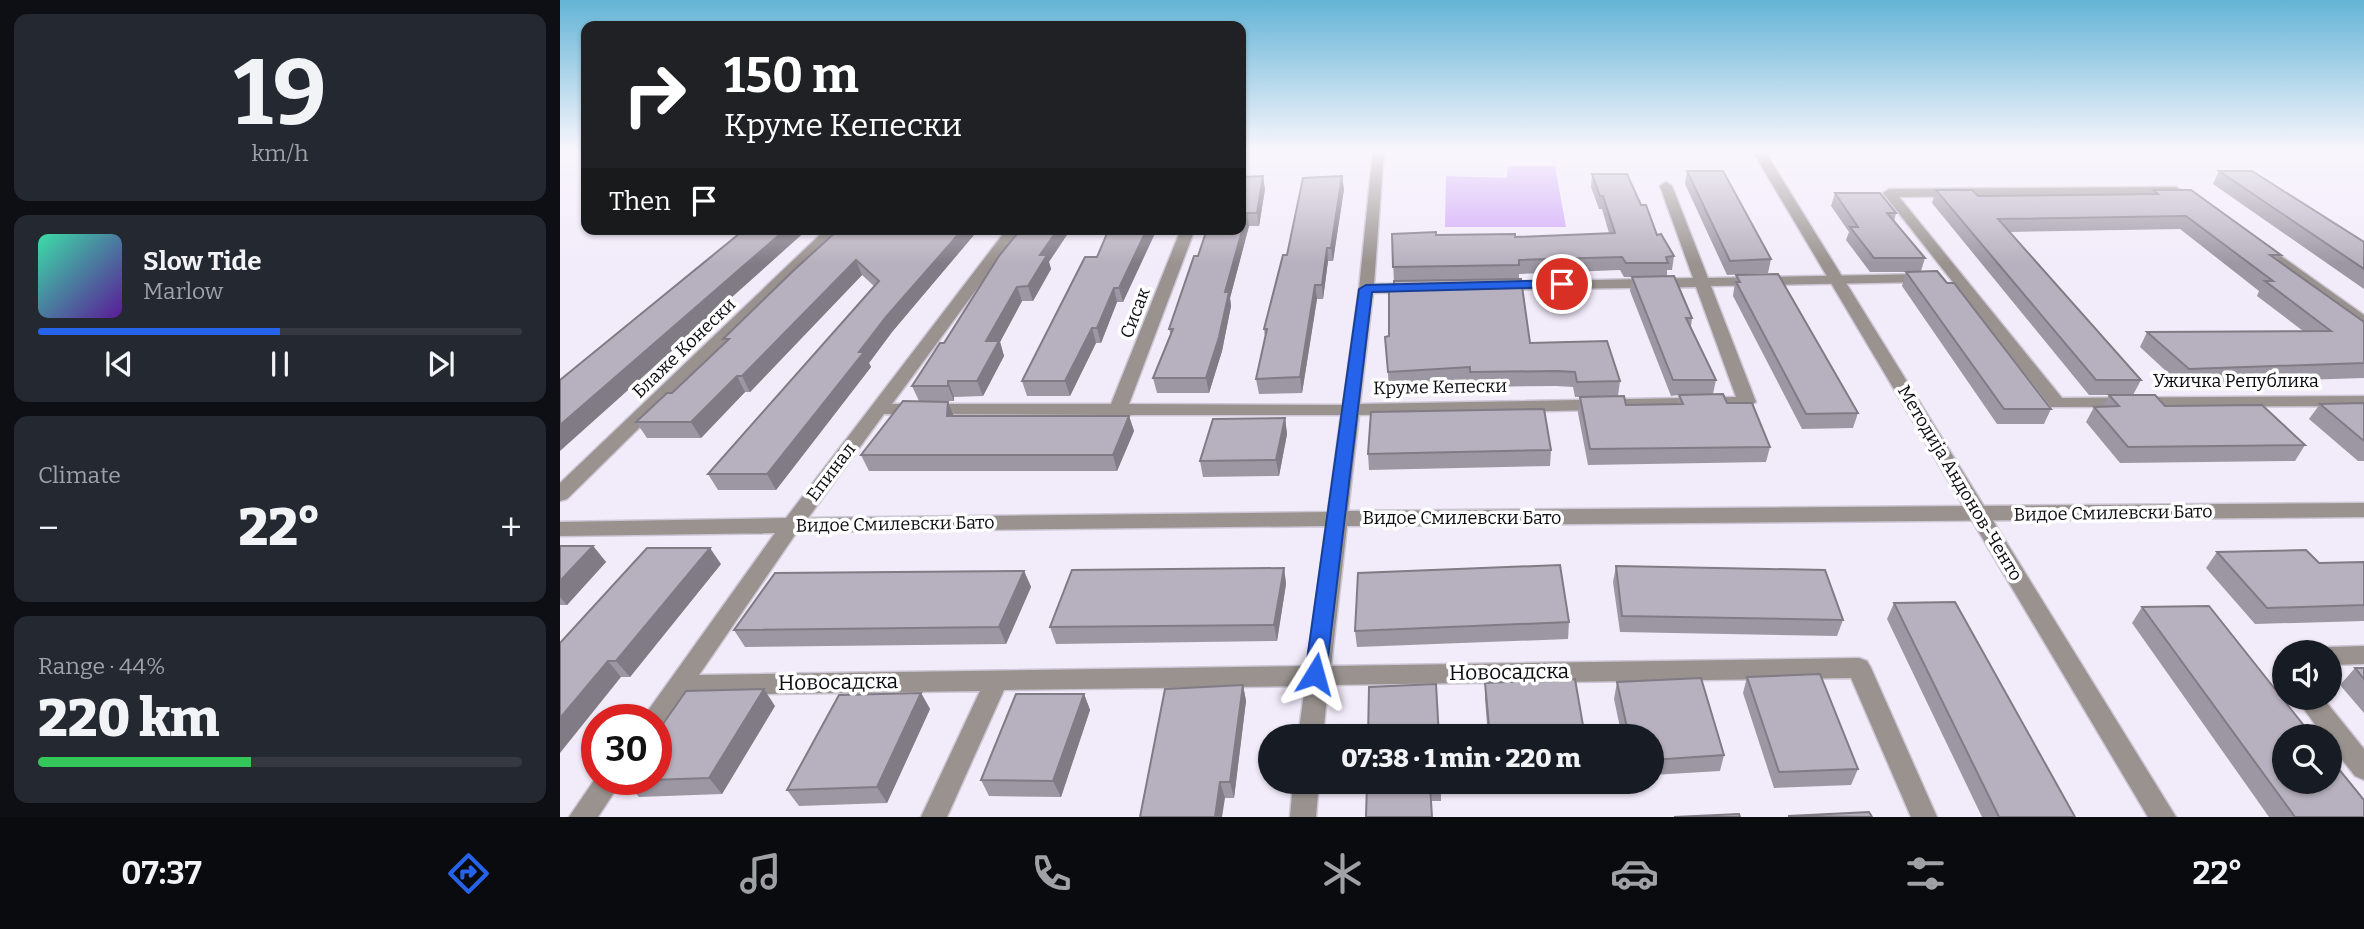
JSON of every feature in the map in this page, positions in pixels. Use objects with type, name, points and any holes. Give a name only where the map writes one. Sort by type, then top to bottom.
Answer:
[{"type":"street","points":[[1311,724],[1315,674],[1338,519],[1366,289],[1375,188]]},
{"type":"street","name":"Круме Кепески","points":[[879,409],[1350,410],[1747,402],[1667,188]]},
{"type":"street","name":"Методија Андонов-Ченто","points":[[1782,188],[2163,817]]},
{"type":"street","name":"Ужичка Република","points":[[2188,191],[1889,192],[2057,403],[2364,401]]},
{"type":"street","points":[[2243,232],[2364,322]]},
{"type":"street","name":"Блаже Конески","points":[[560,494],[828,235]]},
{"type":"street","name":"Епинал","points":[[665,704],[792,526],[1010,235]]},
{"type":"street","name":"Сисак","points":[[1117,411],[1186,235]]},
{"type":"street","points":[[1478,286],[1958,278]]},
{"type":"street","points":[[1366,289],[1422,287]]},
{"type":"street","name":"Видое Смилевски Бато","points":[[560,529],[2364,510]]},
{"type":"street","points":[[2342,656],[2364,655]]},
{"type":"street","name":"Новосадска","points":[[678,685],[1859,668],[1924,817]]},
{"type":"street","points":[[933,817],[997,680]]},
{"type":"street","points":[[2318,710],[2364,768]]},
{"type":"street","points":[[1303,817],[1305,794]]},
{"type":"street","points":[[582,817],[598,795]]},
{"type":"shaded area","points":[[1446,188],[1559,188],[1566,227],[1445,227]]},
{"type":"building","points":[[1246,188],[1261,188],[1257,213],[1247,213],[1246,217]]},
{"type":"building","points":[[1301,188],[1340,188],[1322,285],[1315,285],[1300,377],[1256,379],[1267,329],[1264,329],[1283,255],[1287,255]]},
{"type":"building","points":[[1597,188],[1633,188],[1641,205],[1646,205],[1657,235],[1661,234],[1674,256],[1666,257],[1668,263],[1626,263],[1622,257],[1519,260],[1519,265],[1393,267],[1392,234],[1436,232],[1436,235],[1515,234],[1515,237],[1615,233],[1603,196],[1600,196]]},
{"type":"building","points":[[1695,188],[1732,188],[1771,259],[1730,261]]},
{"type":"building","points":[[2244,188],[2279,188],[2364,242],[2364,269]]},
{"type":"building","points":[[1936,190],[1972,190],[1978,196],[2158,194],[2153,190],[2191,190],[2281,255],[2270,255],[2364,322],[2364,363],[2189,369],[2147,332],[2331,331],[2265,281],[2273,281],[2186,216],[1998,219],[2141,380],[2096,380]]},
{"type":"building","points":[[1835,193],[1880,193],[1896,213],[1887,213],[1925,258],[1874,258],[1850,227],[1858,227]]},
{"type":"building","points":[[738,235],[779,235],[560,425],[560,380]]},
{"type":"building","points":[[832,235],[958,235],[886,317],[859,352],[864,352],[767,474],[708,474],[879,281],[856,260],[742,376],[737,376],[691,422],[636,422],[667,393],[672,393],[729,339],[723,339]]},
{"type":"building","points":[[1016,235],[1054,235],[1040,255],[1047,255],[1028,286],[1017,287],[986,341],[999,341],[977,381],[948,381],[948,386],[912,386],[940,343],[944,343],[999,256]]},
{"type":"building","points":[[1106,235],[1144,235],[1119,288],[1114,288],[1097,328],[1092,328],[1065,381],[1022,381],[1085,257],[1097,257]]},
{"type":"building","points":[[1205,235],[1241,235],[1225,292],[1229,292],[1219,337],[1206,378],[1153,378],[1173,329],[1169,329],[1194,256],[1198,256]]},
{"type":"building","points":[[1937,271],[1947,283],[1954,283],[2051,409],[2004,409],[1906,272]]},
{"type":"building","points":[[1778,274],[1858,413],[1806,414],[1736,282],[1740,282],[1736,275]]},
{"type":"building","points":[[1674,276],[1692,318],[1686,318],[1716,380],[1673,380],[1632,277]]},
{"type":"building","points":[[1521,279],[1530,343],[1607,341],[1620,381],[1577,382],[1575,372],[1470,372],[1470,367],[1388,372],[1385,337],[1389,336],[1389,285],[1394,285],[1394,281]]},
{"type":"building","points":[[1723,394],[1727,403],[1752,403],[1770,447],[1590,449],[1580,397],[1624,396],[1626,405],[1683,404],[1679,395]]},
{"type":"building","points":[[2109,395],[2155,395],[2165,406],[2262,405],[2305,445],[2128,447],[2094,407],[2119,406]]},
{"type":"building","points":[[903,401],[948,402],[947,416],[1129,416],[1113,455],[861,455]]},
{"type":"building","points":[[2364,403],[2364,441],[2320,404]]},
{"type":"building","points":[[1544,409],[1551,450],[1368,454],[1371,412]]},
{"type":"building","points":[[1285,418],[1276,460],[1200,461],[1213,419]]},
{"type":"building","points":[[560,546],[593,546],[560,581]]},
{"type":"building","points":[[647,548],[710,548],[616,661],[608,661],[560,718],[560,643]]},
{"type":"building","points":[[2306,550],[2319,563],[2364,562],[2364,605],[2267,608],[2217,552]]},
{"type":"building","points":[[1560,565],[1569,622],[1355,631],[1358,573]]},
{"type":"building","points":[[1616,566],[1825,570],[1843,620],[1622,616]]},
{"type":"building","points":[[1284,568],[1274,625],[1050,627],[1072,570]]},
{"type":"building","points":[[1024,571],[999,627],[734,630],[775,573]]},
{"type":"building","points":[[1955,602],[2075,817],[1999,817],[1894,603]]},
{"type":"building","points":[[2209,606],[2272,685],[2272,710],[2292,710],[2303,724],[2272,724],[2272,785],[2142,607]]},
{"type":"building","points":[[2355,668],[2364,668],[2364,679]]},
{"type":"building","points":[[1820,674],[1858,769],[1779,772],[1747,677]]},
{"type":"building","points":[[1701,678],[1724,755],[1664,759],[1664,724],[1626,724],[1617,682]]},
{"type":"building","points":[[1575,679],[1583,724],[1489,724],[1485,683]]},
{"type":"building","points":[[1436,684],[1438,724],[1368,724],[1369,687]]},
{"type":"building","points":[[1243,685],[1230,782],[1220,782],[1215,817],[1140,817],[1165,689]]},
{"type":"building","points":[[764,689],[709,778],[672,779],[672,711],[686,691]]},
{"type":"building","points":[[921,693],[877,787],[787,790],[839,695]]},
{"type":"building","points":[[1016,694],[1084,694],[1053,781],[981,780]]},
{"type":"building","points":[[2342,773],[2364,800],[2364,817],[2295,817],[2278,794],[2342,794]]},
{"type":"building","points":[[1367,794],[1431,794],[1432,817],[1366,817]]},
{"type":"building","points":[[1869,812],[1872,817],[1788,816]]},
{"type":"building","points":[[1739,814],[1740,817],[1674,817]]},
{"type":"route","points":[[1315,674],[1338,519],[1366,289],[1562,284]]}]
